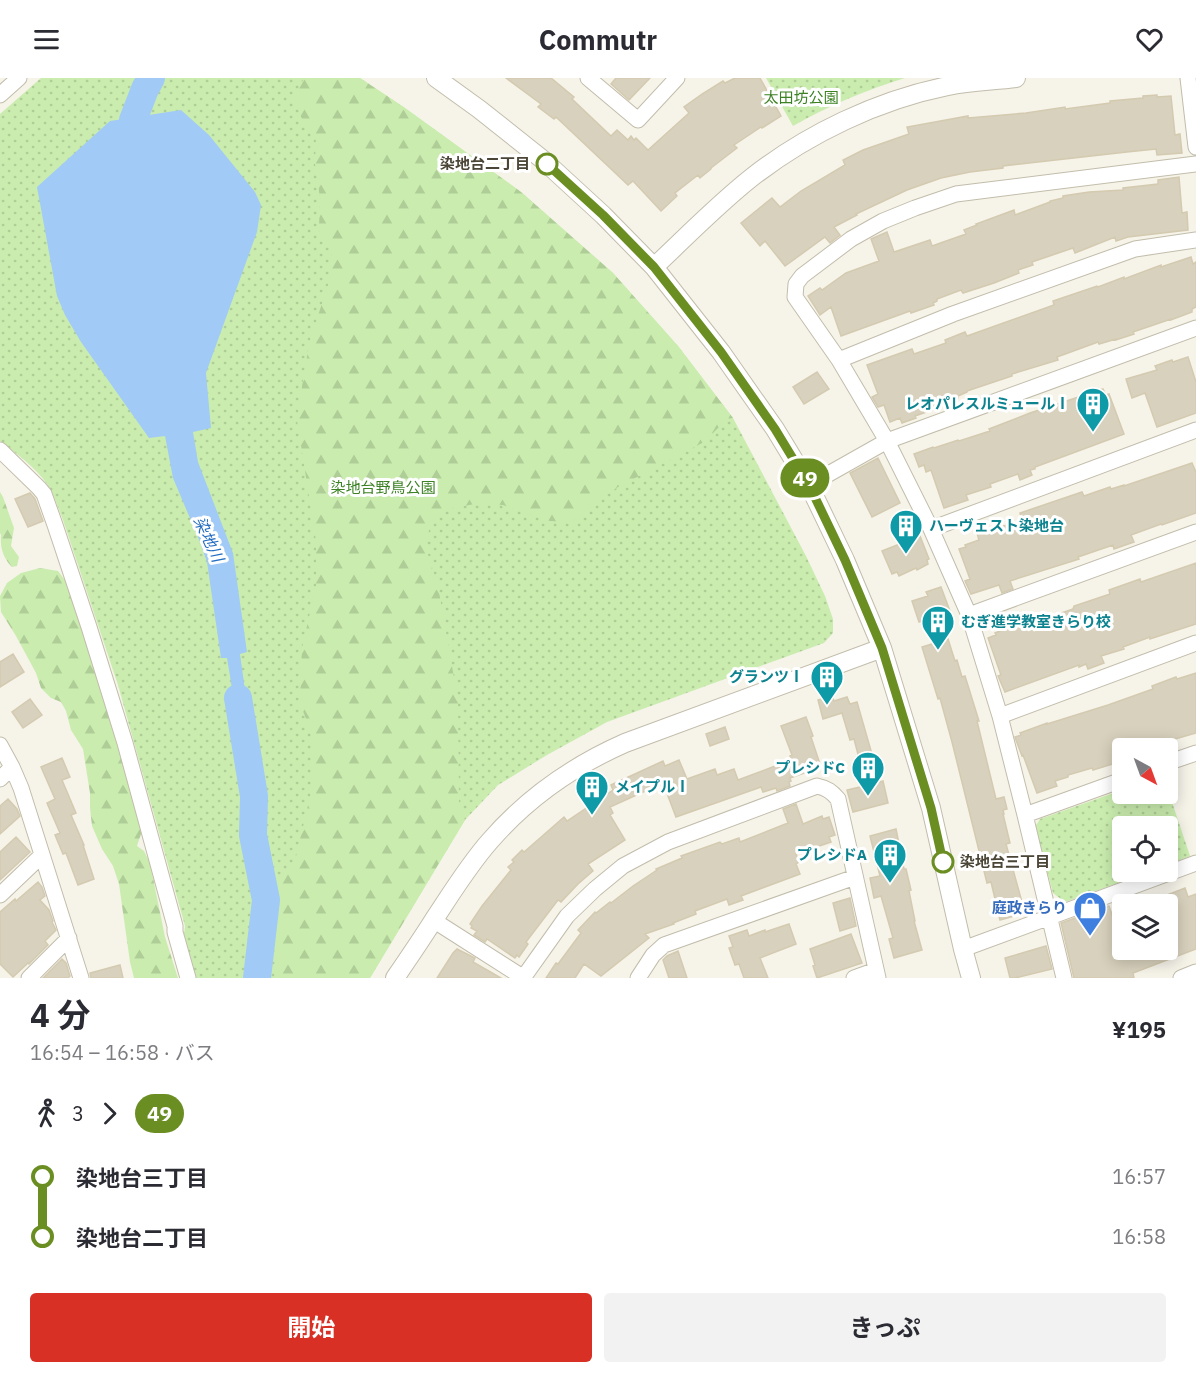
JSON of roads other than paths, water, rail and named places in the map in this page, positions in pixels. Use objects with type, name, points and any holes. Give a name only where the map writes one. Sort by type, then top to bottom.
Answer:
[{"type":"street","points":[[0,95],[19,78]]},
{"type":"street","points":[[436,78],[542,159],[603,215],[654,267],[721,352],[775,429],[809,485],[845,560],[882,648],[931,808],[971,978]]},
{"type":"street","points":[[588,78],[638,120],[677,78]]},
{"type":"street","points":[[654,267],[751,178],[782,156],[820,134],[867,110],[949,82],[1016,78]]},
{"type":"street","points":[[1188,78],[1196,147]]},
{"type":"street","points":[[1064,978],[1000,716],[969,615],[931,529],[887,441],[839,360],[795,297],[796,284],[802,276],[851,239],[883,221],[956,194],[1196,164]]},
{"type":"street","points":[[839,360],[953,314],[1135,249],[1196,240]]},
{"type":"street","points":[[809,485],[887,441],[1196,328]]},
{"type":"street","points":[[931,529],[1196,430]]},
{"type":"street","points":[[0,450],[39,488],[44,495],[55,525],[125,743],[188,978]]},
{"type":"street","points":[[969,615],[1196,532]]},
{"type":"street","points":[[1000,716],[1196,643]]},
{"type":"street","points":[[395,978],[454,888],[488,843],[511,818],[543,790],[600,754],[625,743],[882,648]]},
{"type":"street","points":[[0,744],[21,788],[81,978]]},
{"type":"street","points":[[1178,759],[1196,753]]},
{"type":"street","points":[[0,779],[12,766]]},
{"type":"street","points":[[1025,815],[1112,784]]},
{"type":"street","points":[[434,920],[523,978],[567,916],[594,889],[623,866],[668,842],[817,786],[832,792],[838,799],[877,974],[854,978]]},
{"type":"street","points":[[0,895],[42,855]]},
{"type":"street","points":[[963,949],[1196,863]]},
{"type":"street","points":[[638,978],[653,954],[664,945],[855,877]]},
{"type":"street","points":[[29,978],[69,938]]},
{"type":"street","points":[[1181,978],[1196,972]]},
{"type":"water","points":[[181,110],[209,135],[255,192],[261,205],[257,232],[206,373],[211,428],[193,432],[198,462],[233,553],[247,652],[240,654],[251,734],[239,736],[227,658],[221,658],[207,562],[173,478],[165,436],[149,438],[81,342],[65,315],[57,296],[37,187],[110,121]]},
{"type":"waterway","name":"染地川","points":[[129,156],[133,120],[151,78]]},
{"type":"waterway","name":"染地川","points":[[238,698],[254,796],[253,835],[266,900],[257,978]]},
{"type":"place","name":"染地台二丁目","points":[[547,164]]},
{"type":"place","name":"レオパレスルミュールⅠ","points":[[1093,433]]},
{"type":"place","name":"ハーヴェスト染地台","points":[[906,555]]},
{"type":"place","name":"むぎ進学教室きらり校","points":[[938,651]]},
{"type":"place","name":"グランツⅠ","points":[[827,706]]},
{"type":"place","name":"プレシドC","points":[[868,797]]},
{"type":"place","name":"メイプルⅠ","points":[[592,816]]},
{"type":"place","name":"染地台三丁目","points":[[943,862]]},
{"type":"place","name":"プレシドA","points":[[890,884]]},
{"type":"place","name":"庭政きらり","points":[[1090,937]]},
{"type":"park label","name":"太田坊公園","points":[[801,98]]},
{"type":"park label","name":"染地台野鳥公園","points":[[383,488]]}]
